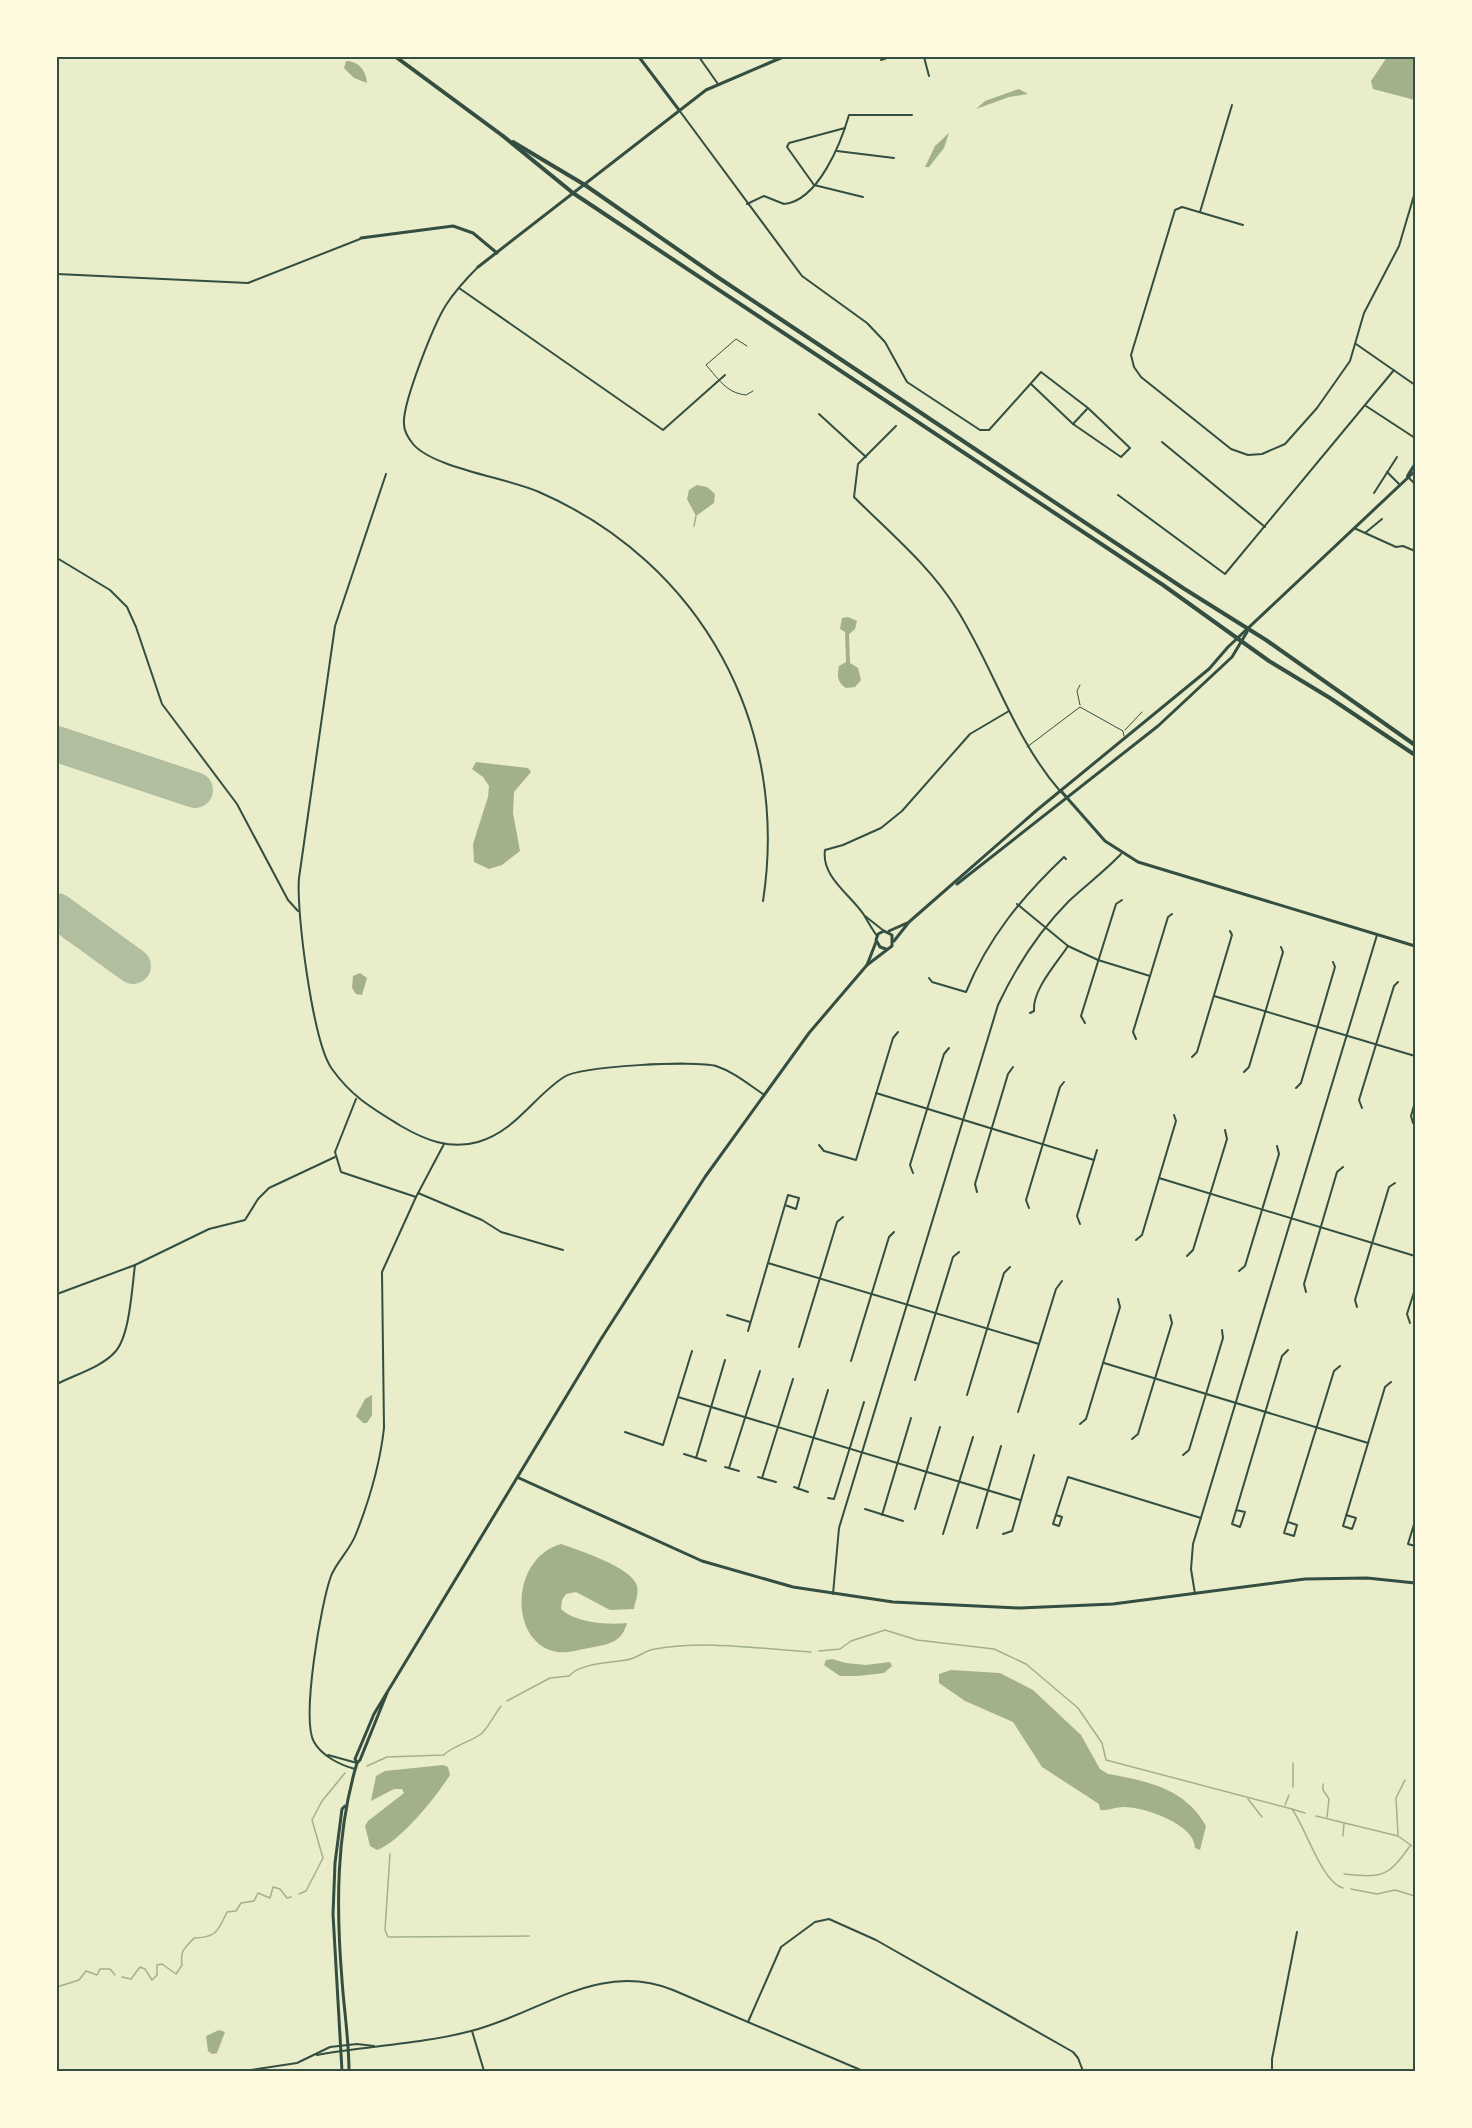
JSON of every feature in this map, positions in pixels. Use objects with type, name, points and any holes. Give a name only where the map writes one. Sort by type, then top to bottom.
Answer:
[{"type":"main road","points":[[396,57],[503,136],[573,193],[1163,585],[1241,643],[1415,755]]},
{"type":"main road","points":[[503,136],[585,185],[716,276],[1183,588],[1249,629],[1415,745]]},
{"type":"street","points":[[639,57],[802,276],[826,295],[855,313],[877,333],[908,381],[980,430],[989,430],[1041,372],[1088,408],[1130,448],[1121,457],[1073,424],[1031,384]]},
{"type":"street","points":[[699,57],[718,84]]},
{"type":"street","points":[[763,901],[769,848],[768,816],[767,795],[758,748],[749,718],[724,659],[685,602],[624,542],[588,517],[529,487],[433,459],[414,445],[407,435],[404,414],[430,339],[442,312],[478,267],[679,110],[718,84],[783,57]]},
{"type":"street","points":[[880,60],[890,57]]},
{"type":"street","points":[[924,57],[928,76]]},
{"type":"street","points":[[1200,212],[1232,105]]},
{"type":"street","points":[[747,204],[764,196],[784,204],[793,203],[814,185],[837,151],[849,115],[912,115]]},
{"type":"street","points":[[846,128],[789,143],[787,147],[814,185],[863,197]]},
{"type":"street","points":[[837,151],[894,158]]},
{"type":"street","points":[[1243,225],[1182,207],[1175,210],[1131,351],[1134,367],[1142,377],[1225,446],[1241,453],[1262,454],[1285,444],[1317,408],[1344,371],[1356,344],[1364,313],[1399,246],[1415,192]]},
{"type":"street","points":[[57,274],[248,283],[361,238],[453,226],[473,233],[497,253]]},
{"type":"street","points":[[459,288],[663,430],[725,375]]},
{"type":"street","points":[[1356,344],[1415,385]]},
{"type":"street","points":[[1118,495],[1225,574],[1394,370]]},
{"type":"street","points":[[1366,406],[1415,438]]},
{"type":"street","points":[[1073,424],[1088,408]]},
{"type":"street","points":[[819,414],[866,457]]},
{"type":"street","points":[[896,426],[857,467],[854,497],[934,578],[948,597],[1027,747],[1095,831],[1121,854],[1138,862],[1415,946]]},
{"type":"street","points":[[1162,442],[1265,527]]},
{"type":"street","points":[[1374,493],[1397,457]]},
{"type":"street","points":[[951,888],[1061,791],[1209,669],[1236,639],[1399,484],[1415,464]]},
{"type":"street","points":[[1407,476],[1415,471]]},
{"type":"street","points":[[1387,472],[1399,484]]},
{"type":"street","points":[[386,474],[334,626],[328,656],[299,878],[299,912],[314,1008],[330,1067],[356,1099],[421,1138],[444,1144],[470,1143],[505,1130],[561,1079],[582,1070],[707,1064],[733,1073],[763,1094]]},
{"type":"street","points":[[1407,476],[1415,484]]},
{"type":"street","points":[[1365,533],[1382,519]]},
{"type":"street","points":[[1354,528],[1396,547],[1403,546],[1415,551]]},
{"type":"street","points":[[57,558],[110,590],[127,607],[162,704],[237,804],[288,900],[299,912]]},
{"type":"street","points":[[349,2071],[349,2045],[338,1914],[339,1864],[345,1806],[357,1762],[355,1759],[362,1740],[389,1689],[631,1291],[763,1094],[809,1033],[867,965],[894,941],[909,922],[1067,799],[1197,691],[1232,657],[1249,629]]},
{"type":"street","points":[[867,965],[877,936],[865,916],[830,873],[824,857],[825,850],[843,845],[881,828],[902,811],[970,734],[1009,711]]},
{"type":"street","points":[[832,1594],[839,1528],[998,1005],[1019,965],[1045,928],[1069,901],[1121,854]]},
{"type":"street","points":[[929,978],[932,982],[966,992],[984,954],[1017,904],[1064,857],[1066,859]]},
{"type":"street","points":[[1085,1023],[1082,1016],[1098,960],[1116,904],[1122,900]]},
{"type":"street","points":[[1017,904],[1068,946],[1098,960],[1150,976]]},
{"type":"street","points":[[1136,1039],[1133,1032],[1168,917],[1172,914]]},
{"type":"street","points":[[865,916],[892,935],[894,941]]},
{"type":"street","points":[[877,936],[909,922]]},
{"type":"street","points":[[1192,1057],[1197,1052],[1214,996],[1232,935],[1230,930]]},
{"type":"street","points":[[1195,1594],[1192,1552],[1201,1518],[1377,935]]},
{"type":"street","points":[[876,942],[880,947],[886,949]]},
{"type":"street","points":[[1030,1013],[1034,1011],[1033,1004],[1042,986],[1068,946]]},
{"type":"street","points":[[1244,1072],[1249,1067],[1266,1011],[1283,952],[1281,947]]},
{"type":"street","points":[[1296,1088],[1300,1083],[1335,967],[1333,962]]},
{"type":"street","points":[[1362,1108],[1359,1100],[1394,986],[1398,982]]},
{"type":"street","points":[[1214,996],[1415,1056]]},
{"type":"street","points":[[819,1145],[824,1151],[856,1160],[893,1038],[898,1032]]},
{"type":"street","points":[[913,1173],[910,1165],[944,1054],[949,1048]]},
{"type":"street","points":[[977,1192],[975,1184],[1008,1074],[1013,1067]]},
{"type":"street","points":[[1029,1208],[1026,1200],[1060,1087],[1065,1082]]},
{"type":"street","points":[[876,1094],[1094,1160]]},
{"type":"street","points":[[356,1099],[337,1145],[335,1157],[337,1167],[346,1176],[416,1197]]},
{"type":"street","points":[[1413,1124],[1411,1116],[1415,1102]]},
{"type":"street","points":[[1136,1240],[1142,1235],[1176,1121],[1174,1115]]},
{"type":"street","points":[[1187,1256],[1193,1250],[1211,1194],[1227,1139],[1225,1130]]},
{"type":"street","points":[[355,1769],[328,1755],[315,1744],[309,1727],[312,1677],[329,1584],[337,1565],[348,1553],[357,1533],[382,1449],[384,1428],[382,1272],[416,1197],[444,1144]]},
{"type":"street","points":[[1239,1271],[1245,1266],[1279,1154],[1277,1146]]},
{"type":"street","points":[[1080,1224],[1077,1216],[1097,1150]]},
{"type":"street","points":[[57,1294],[135,1265],[209,1229],[245,1220],[258,1199],[269,1188],[335,1157]]},
{"type":"street","points":[[1306,1292],[1304,1284],[1337,1172],[1344,1167]]},
{"type":"street","points":[[1159,1178],[1415,1256]]},
{"type":"street","points":[[1358,1307],[1355,1299],[1389,1187],[1395,1183]]},
{"type":"street","points":[[418,1193],[482,1220],[501,1232],[563,1250]]},
{"type":"street","points":[[748,1331],[750,1322],[768,1263],[785,1205],[788,1195],[799,1198],[796,1209],[785,1205]]},
{"type":"street","points":[[800,1347],[837,1222],[843,1216]]},
{"type":"street","points":[[851,1361],[889,1238],[894,1232]]},
{"type":"street","points":[[915,1380],[953,1257],[959,1252]]},
{"type":"street","points":[[768,1263],[1039,1344]]},
{"type":"street","points":[[57,1384],[117,1351],[124,1332],[135,1265]]},
{"type":"street","points":[[967,1395],[1004,1273],[1010,1267]]},
{"type":"street","points":[[1018,1412],[1056,1289],[1062,1281]]},
{"type":"street","points":[[1410,1323],[1407,1314],[1415,1289]]},
{"type":"street","points":[[1080,1424],[1086,1419],[1104,1363],[1120,1307],[1118,1299]]},
{"type":"street","points":[[727,1315],[750,1322]]},
{"type":"street","points":[[1132,1439],[1138,1434],[1172,1323],[1170,1315]]},
{"type":"street","points":[[1183,1455],[1189,1450],[1223,1338],[1222,1330]]},
{"type":"street","points":[[1236,1510],[1245,1512],[1240,1527],[1232,1524],[1236,1510],[1265,1412],[1282,1356],[1287,1350]]},
{"type":"street","points":[[625,1432],[663,1445],[692,1351]]},
{"type":"street","points":[[696,1458],[725,1360]]},
{"type":"street","points":[[1104,1363],[1368,1443]]},
{"type":"street","points":[[1288,1522],[1297,1525],[1294,1536],[1284,1533],[1334,1371],[1340,1366]]},
{"type":"street","points":[[729,1468],[760,1371]]},
{"type":"street","points":[[776,1482],[760,1477],[792,1379]]},
{"type":"street","points":[[1346,1515],[1356,1518],[1352,1529],[1343,1526],[1346,1515],[1385,1387],[1391,1382]]},
{"type":"street","points":[[808,1492],[796,1488],[828,1390]]},
{"type":"street","points":[[678,1397],[1020,1500]]},
{"type":"street","points":[[828,1498],[834,1499],[864,1402]]},
{"type":"street","points":[[882,1515],[911,1418]]},
{"type":"street","points":[[915,1509],[940,1427]]},
{"type":"street","points":[[943,1534],[973,1437]]},
{"type":"street","points":[[977,1528],[1001,1446]]},
{"type":"street","points":[[684,1454],[706,1461]]},
{"type":"street","points":[[1003,1534],[1011,1531],[1034,1455]]},
{"type":"street","points":[[725,1467],[739,1471]]},
{"type":"street","points":[[1056,1515],[1068,1477],[1201,1518]]},
{"type":"street","points":[[519,1478],[702,1561],[764,1580],[832,1594],[893,1602],[1014,1608],[1113,1604],[1305,1579],[1367,1578],[1415,1583]]},
{"type":"street","points":[[864,1509],[903,1521]]},
{"type":"street","points":[[1415,1521],[1408,1544],[1415,1546]]},
{"type":"street","points":[[328,1755],[357,1762]]},
{"type":"street","points":[[342,2071],[334,1887],[338,1832],[342,1809],[345,1806]]},
{"type":"street","points":[[748,2022],[781,1947],[815,1922],[829,1919],[876,1940],[1073,2052],[1083,2071]]},
{"type":"street","points":[[1272,2071],[1272,2059],[1297,1932]]},
{"type":"street","points":[[317,2055],[472,2031],[537,2008],[589,1985],[616,1979],[641,1980],[661,1985],[863,2071]]},
{"type":"street","points":[[472,2031],[484,2071]]},
{"type":"street","points":[[244,2071],[297,2063],[330,2047],[378,2046]]},
{"type":"lane","points":[[747,346],[736,339],[706,365],[719,381],[737,393],[746,395],[753,391]]},
{"type":"lane","points":[[1080,685],[1077,691],[1080,707]]},
{"type":"lane","points":[[1080,707],[1123,731]]},
{"type":"lane","points":[[1027,747],[1080,707]]},
{"type":"lane","points":[[1123,731],[1142,712]]},
{"type":"lane","points":[[1123,731],[1124,740]]},
{"type":"shaded area","points":[[1387,57],[1415,57],[1415,100],[1373,89],[1371,81]]},
{"type":"shaded area","points":[[346,61],[351,61],[361,67],[367,83],[354,78],[344,68]]},
{"type":"shaded area","points":[[1019,89],[1028,94],[1009,97],[976,109],[985,101]]},
{"type":"shaded area","points":[[949,133],[944,148],[929,167],[925,167],[935,146]]},
{"type":"shaded area","points":[[697,485],[707,487],[715,494],[714,503],[696,516],[687,499],[689,490]]},
{"type":"shaded area","points":[[848,617],[857,621],[855,629],[849,634],[850,663],[858,668],[861,680],[855,687],[846,688],[839,681],[838,673],[839,666],[846,662],[845,632],[840,629],[842,618]]},
{"type":"shaded area","points":[[476,762],[528,768],[531,772],[514,792],[513,813],[520,851],[502,865],[489,869],[474,862],[473,844],[488,797],[489,786],[483,777],[472,769]]},
{"type":"shaded area","points":[[360,973],[367,978],[362,995],[356,994],[352,988],[353,976]]},
{"type":"shaded area","points":[[372,1395],[372,1415],[367,1423],[363,1423],[356,1416],[365,1399]]},
{"type":"shaded area","points":[[561,1544],[615,1566],[633,1579],[637,1586],[634,1609],[610,1610],[576,1592],[566,1594],[562,1600],[561,1609],[583,1620],[611,1624],[627,1623],[622,1634],[615,1641],[606,1645],[558,1652],[539,1644],[529,1631],[523,1616],[522,1598],[525,1581],[532,1565],[544,1552]]},
{"type":"shaded area","points":[[826,1660],[866,1665],[890,1662],[892,1666],[884,1673],[840,1676],[824,1665]]},
{"type":"shaded area","points":[[951,1670],[1000,1673],[1033,1690],[1081,1735],[1100,1769],[1108,1774],[1164,1788],[1187,1803],[1206,1826],[1200,1850],[1195,1848],[1193,1839],[1187,1831],[1167,1818],[1133,1808],[1100,1810],[1099,1804],[1042,1767],[1013,1722],[965,1701],[939,1683],[939,1674]]},
{"type":"shaded area","points":[[443,1765],[448,1767],[450,1775],[417,1817],[386,1845],[377,1850],[370,1846],[365,1826],[368,1821],[404,1793],[402,1789],[394,1789],[371,1801],[376,1776],[385,1771]]},
{"type":"shaded area","points":[[219,2030],[225,2032],[217,2053],[212,2054],[208,2051],[206,2036]]},
{"type":"waterway","points":[[694,526],[696,516]]},
{"type":"waterway","points":[[819,1651],[840,1649],[851,1641],[885,1630],[917,1640],[994,1649],[1026,1664],[1078,1708],[1102,1743],[1106,1760],[1292,1809],[1321,1866],[1335,1884],[1343,1888]]},
{"type":"waterway","points":[[507,1701],[550,1678],[569,1676],[580,1668],[630,1659],[655,1649],[714,1645],[811,1652]]},
{"type":"waterway","points":[[367,1766],[387,1757],[444,1755],[481,1734],[501,1706]]},
{"type":"waterway","points":[[1293,1763],[1293,1787]]},
{"type":"waterway","points":[[299,1894],[306,1891],[323,1858],[312,1820],[322,1801],[345,1773]]},
{"type":"waterway","points":[[1398,1835],[1396,1798],[1405,1780]]},
{"type":"waterway","points":[[1323,1784],[1323,1790],[1329,1799],[1327,1817]]},
{"type":"waterway","points":[[1285,1805],[1289,1795]]},
{"type":"waterway","points":[[1248,1799],[1262,1817]]},
{"type":"waterway","points":[[1292,1809],[1305,1813]]},
{"type":"waterway","points":[[1316,1816],[1398,1836],[1412,1846]]},
{"type":"waterway","points":[[1343,1836],[1344,1823]]},
{"type":"waterway","points":[[1344,1874],[1368,1876],[1383,1873],[1390,1870],[1410,1846]]},
{"type":"waterway","points":[[390,1854],[385,1930],[388,1937],[529,1936]]},
{"type":"waterway","points":[[122,1977],[131,1979],[140,1967],[145,1969],[152,1980],[157,1975],[157,1965],[162,1964],[176,1974],[182,1965],[182,1956],[186,1947],[194,1938],[212,1935],[227,1912],[236,1911],[241,1903],[254,1901],[258,1893],[270,1898],[273,1887],[280,1889],[287,1898],[291,1897]]},
{"type":"waterway","points":[[1351,1889],[1377,1894],[1395,1890],[1415,1896]]},
{"type":"waterway","points":[[57,1987],[79,1980],[86,1971],[97,1975],[100,1969],[110,1969],[115,1975]]},
{"type":"runway","points":[[57,744],[195,790]]},
{"type":"runway","points":[[57,911],[133,966]]}]
